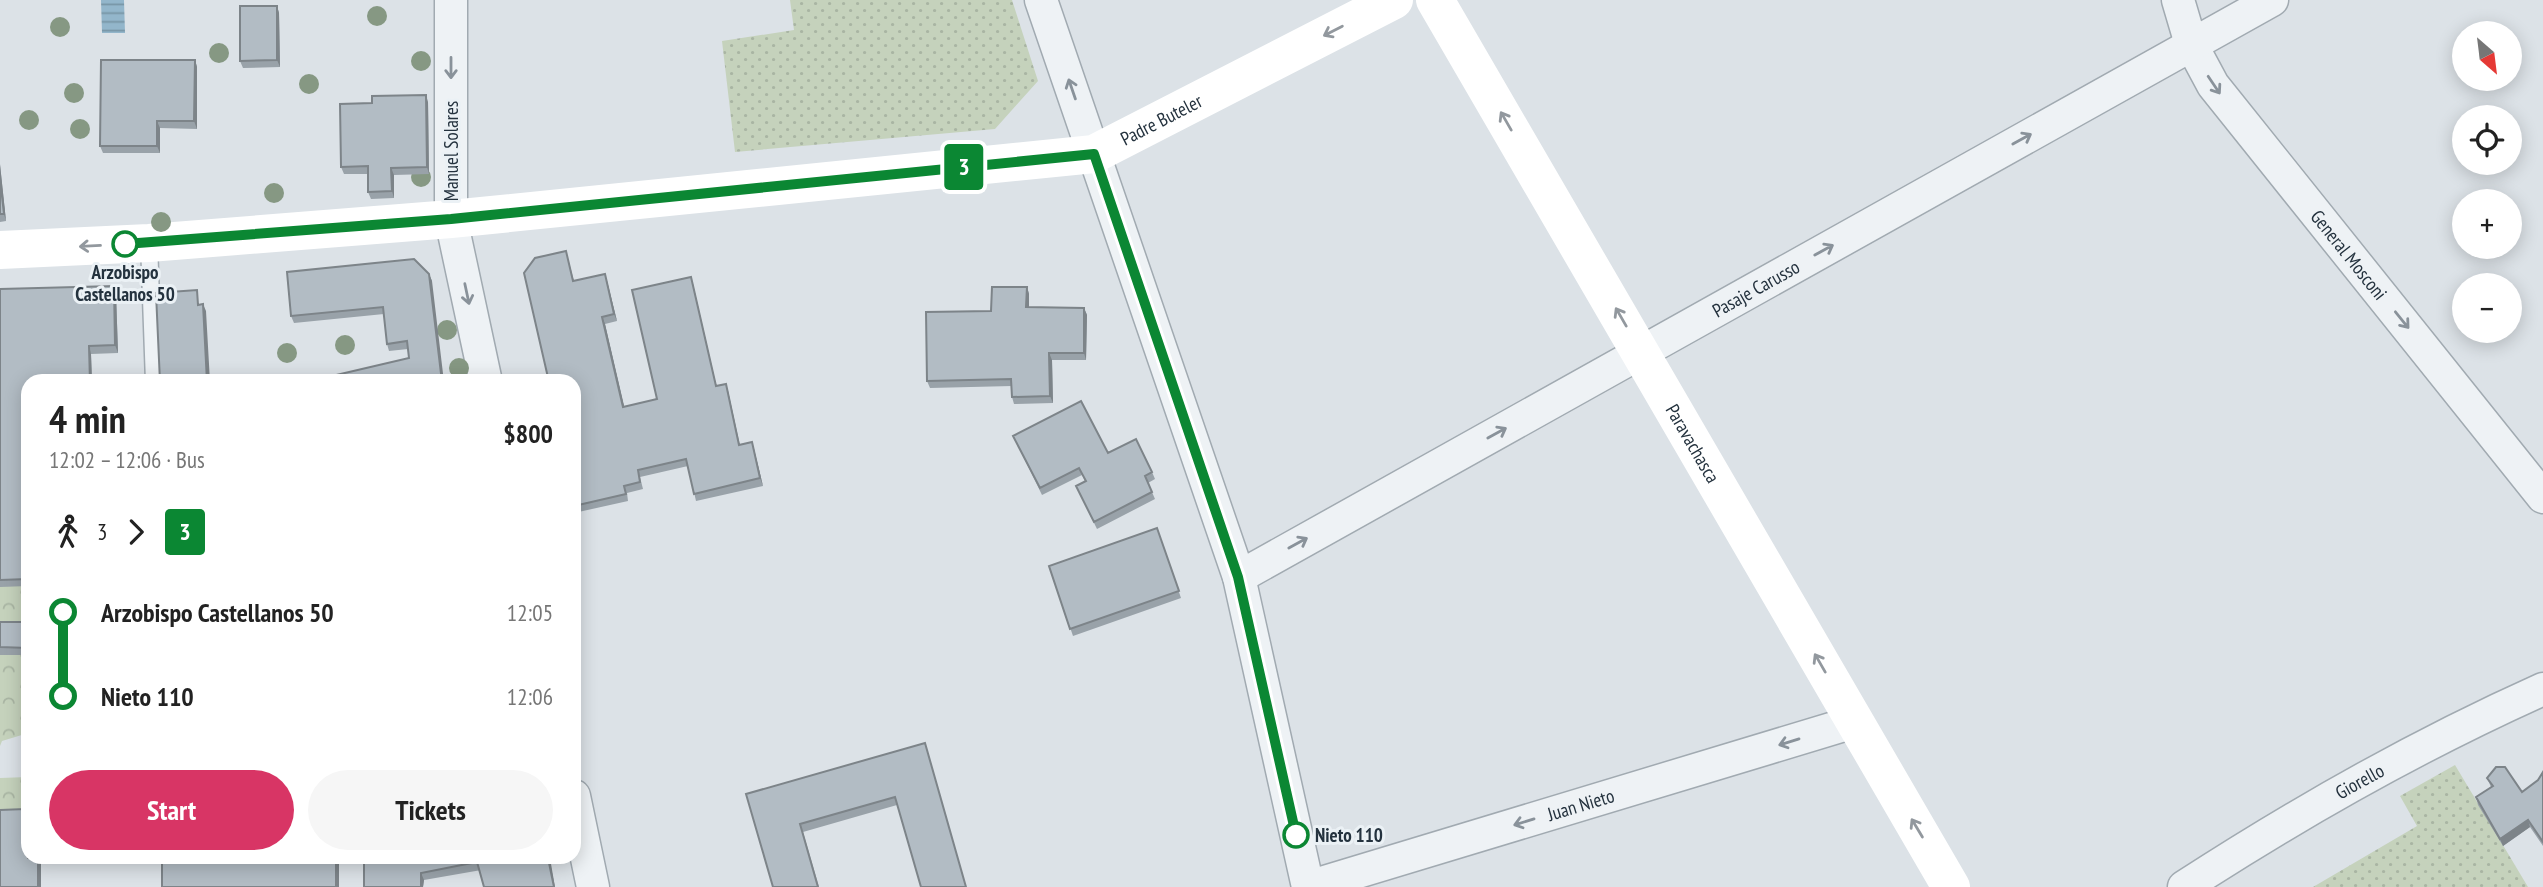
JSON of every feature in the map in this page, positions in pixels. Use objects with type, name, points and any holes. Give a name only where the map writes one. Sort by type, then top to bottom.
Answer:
[{"type":"street","name":"Manuel Solares","points":[[450,0],[451,219],[484,374]]},
{"type":"street","points":[[1041,0],[1238,577],[1308,887]]},
{"type":"street","name":"Padre Buteler","points":[[0,250],[149,243],[451,219],[1094,154],[1394,0]]},
{"type":"street","name":"Paravachasca","points":[[1435,0],[1951,887]]},
{"type":"street","name":"General Mosconi","points":[[2178,0],[2191,44],[2213,85],[2543,497]]},
{"type":"street","name":"Pasaje Carusso","points":[[1238,577],[2272,0]]},
{"type":"street","name":"Giorello","points":[[2184,887],[2256,840],[2463,725],[2543,689]]},
{"type":"street","name":"Juan Nieto","points":[[1308,887],[1854,722]]},
{"type":"street","points":[[581,830],[593,887]]},
{"type":"lane","points":[[149,243],[154,374]]},
{"type":"green space","points":[[790,0],[1012,0],[1038,81],[995,129],[735,152],[722,41],[794,30]]},
{"type":"green space","points":[[0,506],[21,540],[21,735],[2,741],[0,746]]},
{"type":"green space","points":[[2455,765],[2528,887],[2313,887],[2417,826],[2400,796]]},
{"type":"green space","points":[[21,777],[21,838],[0,835],[0,778]]},
{"type":"water","points":[[101,0],[124,0],[125,33],[102,33]]},
{"type":"building","points":[[240,6],[277,6],[277,60],[240,61]]},
{"type":"building","points":[[101,60],[195,60],[194,121],[157,121],[157,146],[100,146]]},
{"type":"building","points":[[426,95],[427,167],[391,168],[392,191],[368,192],[368,166],[341,167],[340,104],[372,103],[372,96]]},
{"type":"building","points":[[0,179],[4,214],[0,214]]},
{"type":"building","points":[[566,251],[573,281],[605,274],[614,314],[602,317],[623,407],[657,399],[632,290],[691,277],[716,386],[726,384],[739,445],[752,442],[760,478],[694,494],[686,459],[638,470],[640,482],[624,486],[626,494],[581,504],[581,374],[547,374],[524,273],[535,258]]},
{"type":"building","points":[[414,259],[429,274],[441,374],[341,374],[409,358],[407,341],[387,344],[383,307],[291,316],[287,272]]},
{"type":"building","points":[[114,286],[115,345],[89,346],[90,374],[21,374],[21,579],[0,580],[0,289]]},
{"type":"building","points":[[992,287],[1027,287],[1026,307],[1084,308],[1084,353],[1049,353],[1050,396],[1012,397],[1011,379],[927,381],[926,312],[991,311]]},
{"type":"building","points":[[197,290],[198,305],[203,304],[207,374],[160,374],[156,293]]},
{"type":"building","points":[[1081,401],[1108,453],[1136,439],[1152,472],[1145,476],[1152,492],[1094,522],[1076,486],[1086,481],[1079,468],[1040,488],[1013,436]]},
{"type":"building","points":[[1157,528],[1179,591],[1070,629],[1049,566]]},
{"type":"building","points":[[0,622],[21,622],[21,648],[0,647]]},
{"type":"building","points":[[925,743],[966,887],[921,887],[895,797],[800,824],[818,887],[773,887],[746,794]]},
{"type":"building","points":[[2496,767],[2505,767],[2522,792],[2538,780],[2543,772],[2543,842],[2528,820],[2500,839],[2476,797],[2493,786],[2487,778]]},
{"type":"building","points":[[21,809],[21,864],[38,864],[38,887],[0,887],[0,810]]},
{"type":"building","points":[[162,864],[336,864],[336,887],[162,887]]},
{"type":"building","points":[[364,864],[467,864],[421,873],[421,887],[364,887]]},
{"type":"building","points":[[478,864],[549,864],[554,887],[484,887]]},
{"type":"bus line","name":"3","points":[[125,244],[451,219],[1094,154],[1238,577],[1296,835]]},
{"type":"place","name":"Arzobispo Castellanos 50","points":[[125,244]]},
{"type":"place","name":"Nieto 110","points":[[1296,835]]}]
